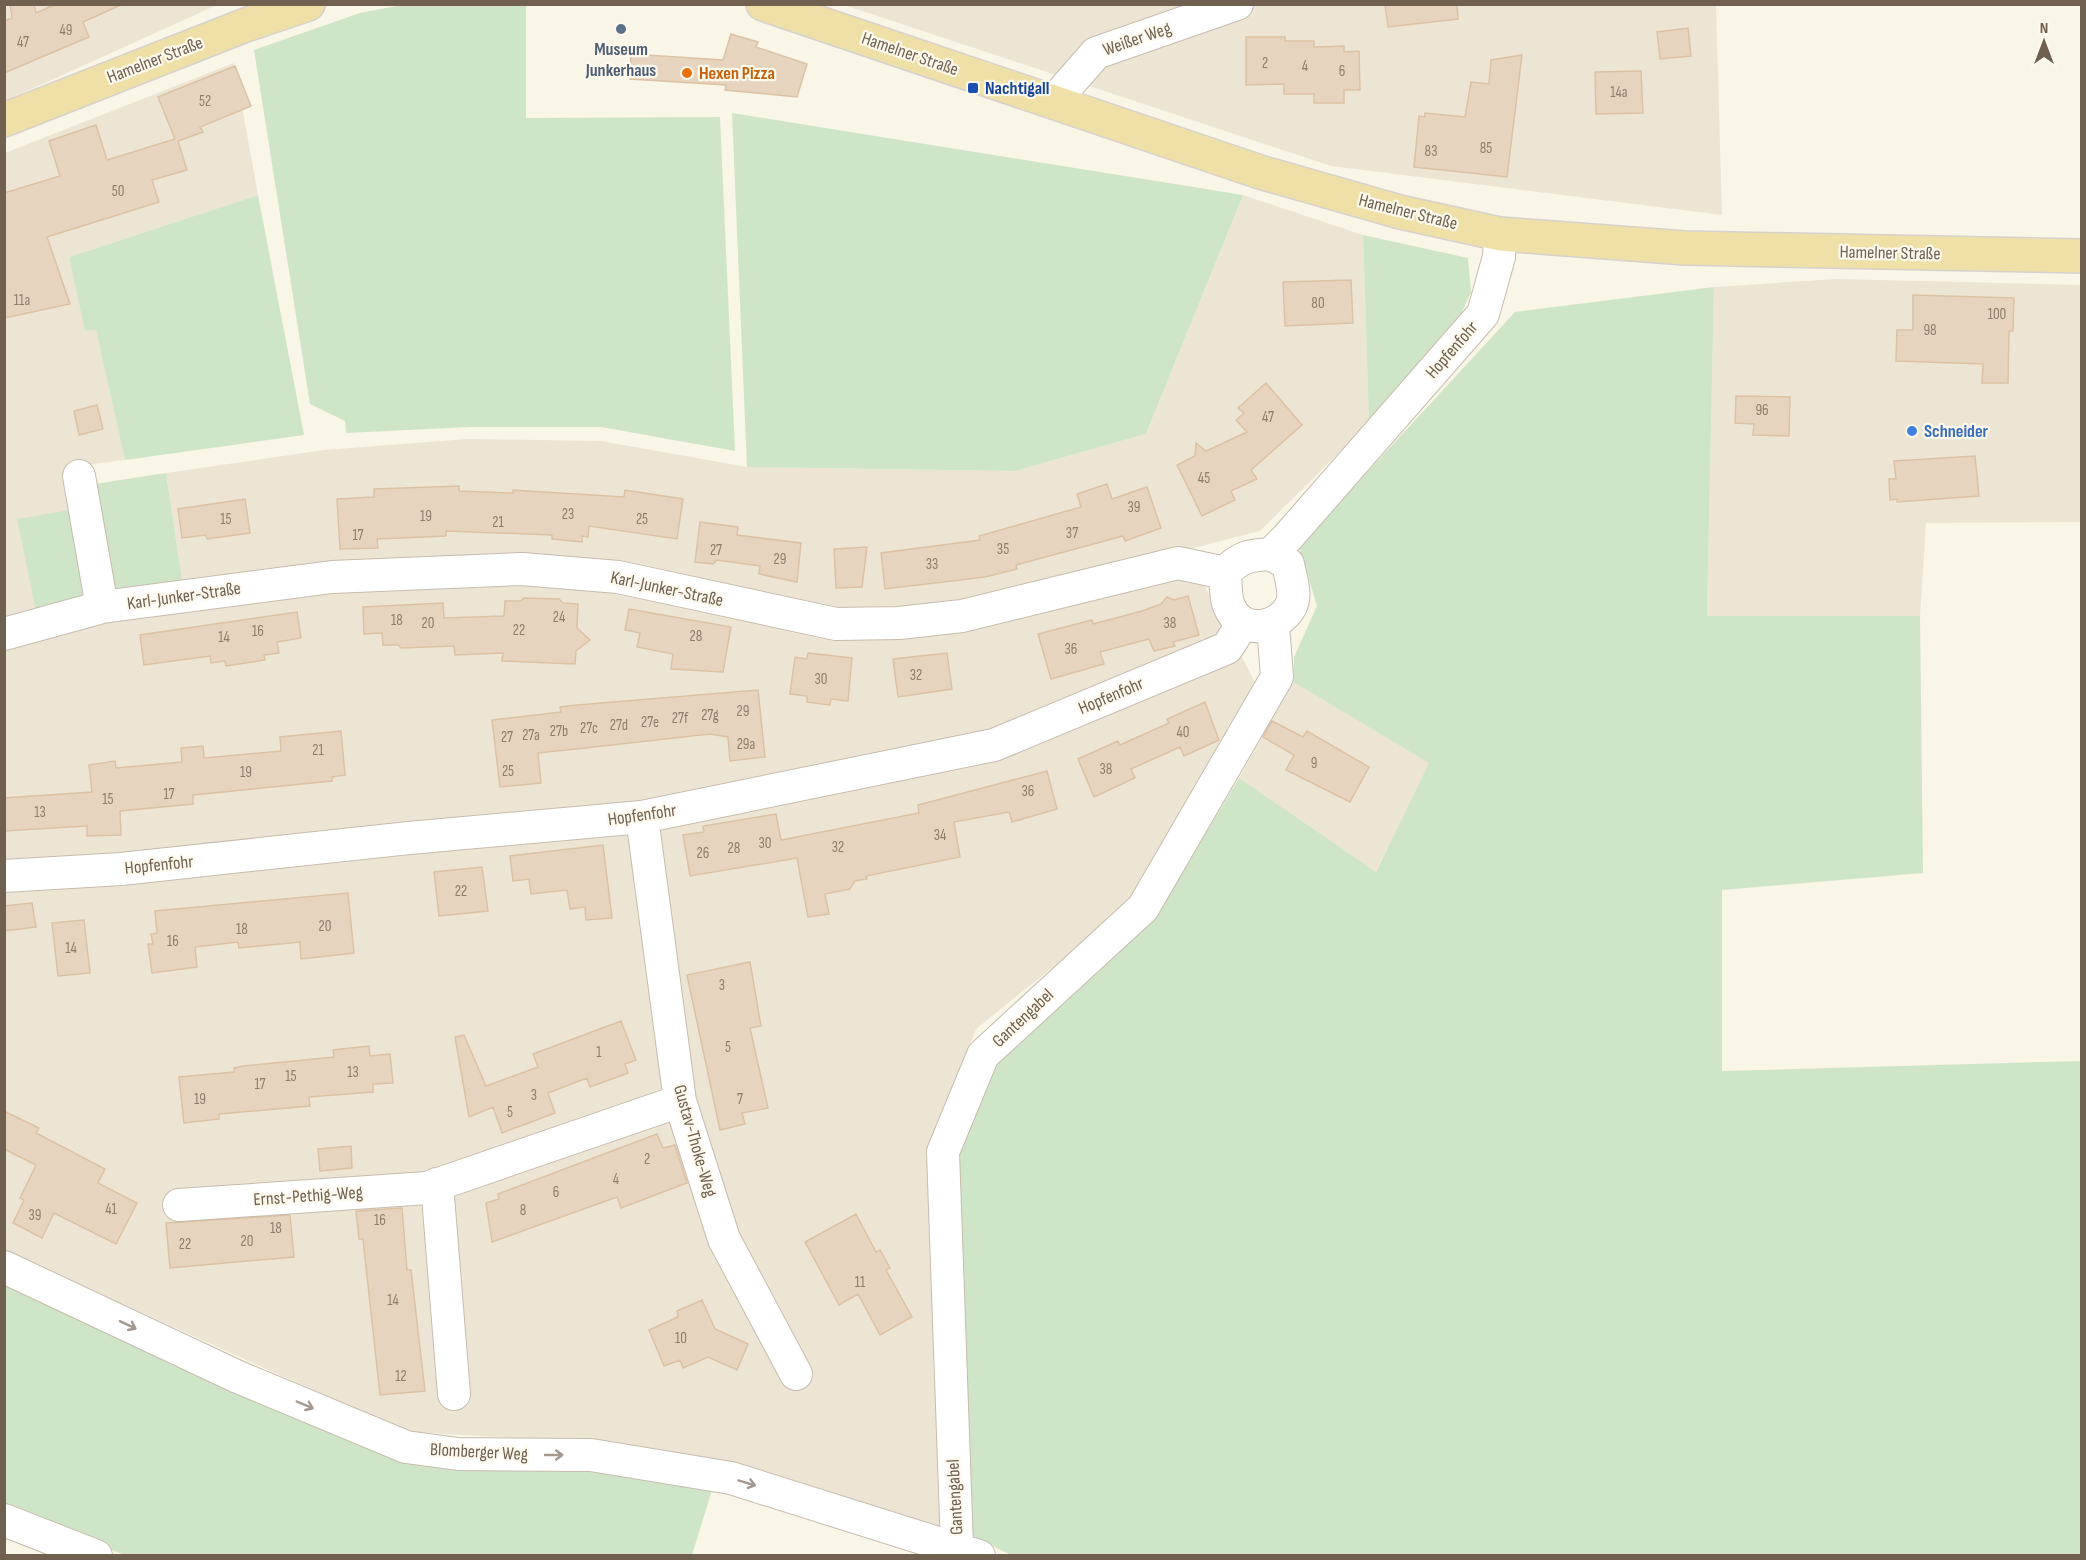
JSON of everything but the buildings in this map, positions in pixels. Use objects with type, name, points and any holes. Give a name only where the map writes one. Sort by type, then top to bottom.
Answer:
[{"type":"main road","name":"Hamelner Straße","points":[[4,120],[243,26],[308,4]]},
{"type":"main road","name":"Hamelner Straße","points":[[763,4],[1260,172],[1400,212],[1500,234],[1685,248],[2082,256]]},
{"type":"street","name":"Weißer Weg","points":[[1054,101],[1096,53],[1237,4]]},
{"type":"street","name":"Hopfenfohr","points":[[4,876],[121,869],[409,837],[642,817],[994,745],[1227,648],[1258,624],[1292,605],[1293,588],[1288,564],[1271,554],[1484,314],[1498,257],[1500,234]]},
{"type":"street","name":"Karl-Junker-Straße","points":[[79,476],[102,607]]},
{"type":"street","points":[[1258,624],[1229,606],[1226,573],[1237,560],[1249,555],[1271,554]]},
{"type":"street","name":"Karl-Junker-Straße","points":[[4,634],[102,607],[332,576],[522,569],[618,577],[836,624],[899,623],[962,616],[1178,563],[1226,573]]},
{"type":"street","name":"Gantengabel","points":[[968,1551],[943,1152],[983,1055],[1143,908],[1277,677],[1258,624]]},
{"type":"street","name":"Gustav-Thoke-Weg","points":[[642,817],[680,1101],[724,1239],[796,1374]]},
{"type":"street","name":"Ernst-Pethig-Weg","points":[[179,1205],[427,1188],[680,1101]]},
{"type":"street","points":[[437,1184],[454,1394]]},
{"type":"street","name":"Blomberger Weg","points":[[4,1267],[238,1377],[406,1447],[458,1454],[591,1455],[731,1478],[968,1551]]},
{"type":"street","points":[[4,1520],[96,1556]]},
{"type":"shaded area","points":[[5,4],[217,5],[5,101]]},
{"type":"shaded area","points":[[844,5],[1716,5],[1722,215],[1331,166]]},
{"type":"shaded area","points":[[234,63],[258,195],[69,257],[86,331],[96,329],[125,460],[85,465],[92,505],[183,586],[166,473],[324,450],[467,439],[601,441],[747,467],[1015,471],[1146,434],[1243,195],[1363,235],[1369,423],[1260,531],[1186,550],[1260,692],[1137,899],[976,1029],[933,1138],[948,1528],[733,1470],[592,1442],[406,1432],[5,1251],[5,153]]},
{"type":"shaded area","points":[[1837,279],[2081,285],[2081,522],[1926,523],[1920,616],[1707,616],[1714,287]]},
{"type":"shaded area","points":[[1293,682],[1430,763],[1375,873],[1239,778]]},
{"type":"green space","points":[[402,5],[526,5],[526,118],[720,117],[735,451],[601,427],[469,427],[346,433],[345,421],[310,404],[254,50],[360,13]]},
{"type":"green space","points":[[732,113],[1243,195],[1146,434],[1015,471],[747,467]]},
{"type":"green space","points":[[258,195],[304,435],[125,460],[96,330],[85,331],[69,257]]},
{"type":"green space","points":[[1363,235],[1468,258],[1471,292],[1456,325],[1369,423]]},
{"type":"green space","points":[[1714,287],[1707,616],[1920,616],[1923,873],[1722,890],[1722,1071],[2081,1061],[2081,1555],[1011,1555],[967,1533],[952,1150],[990,1060],[1141,925],[1209,828],[1239,778],[1376,872],[1429,763],[1293,682],[1294,657],[1317,606],[1299,546],[1515,312]]},
{"type":"green space","points":[[166,473],[183,586],[109,597],[88,485]]},
{"type":"green space","points":[[75,509],[93,600],[36,611],[17,519]]},
{"type":"green space","points":[[4,1281],[406,1459],[591,1465],[713,1487],[692,1555],[125,1555],[5,1510]]},
{"type":"place","name":"Museum Junkerhaus","points":[[621,29]]},
{"type":"place","name":"Hexen Pizza","points":[[687,73]]},
{"type":"place","name":"Nachtigall","points":[[973,88]]},
{"type":"place","name":"Schneider","points":[[1912,431]]}]
